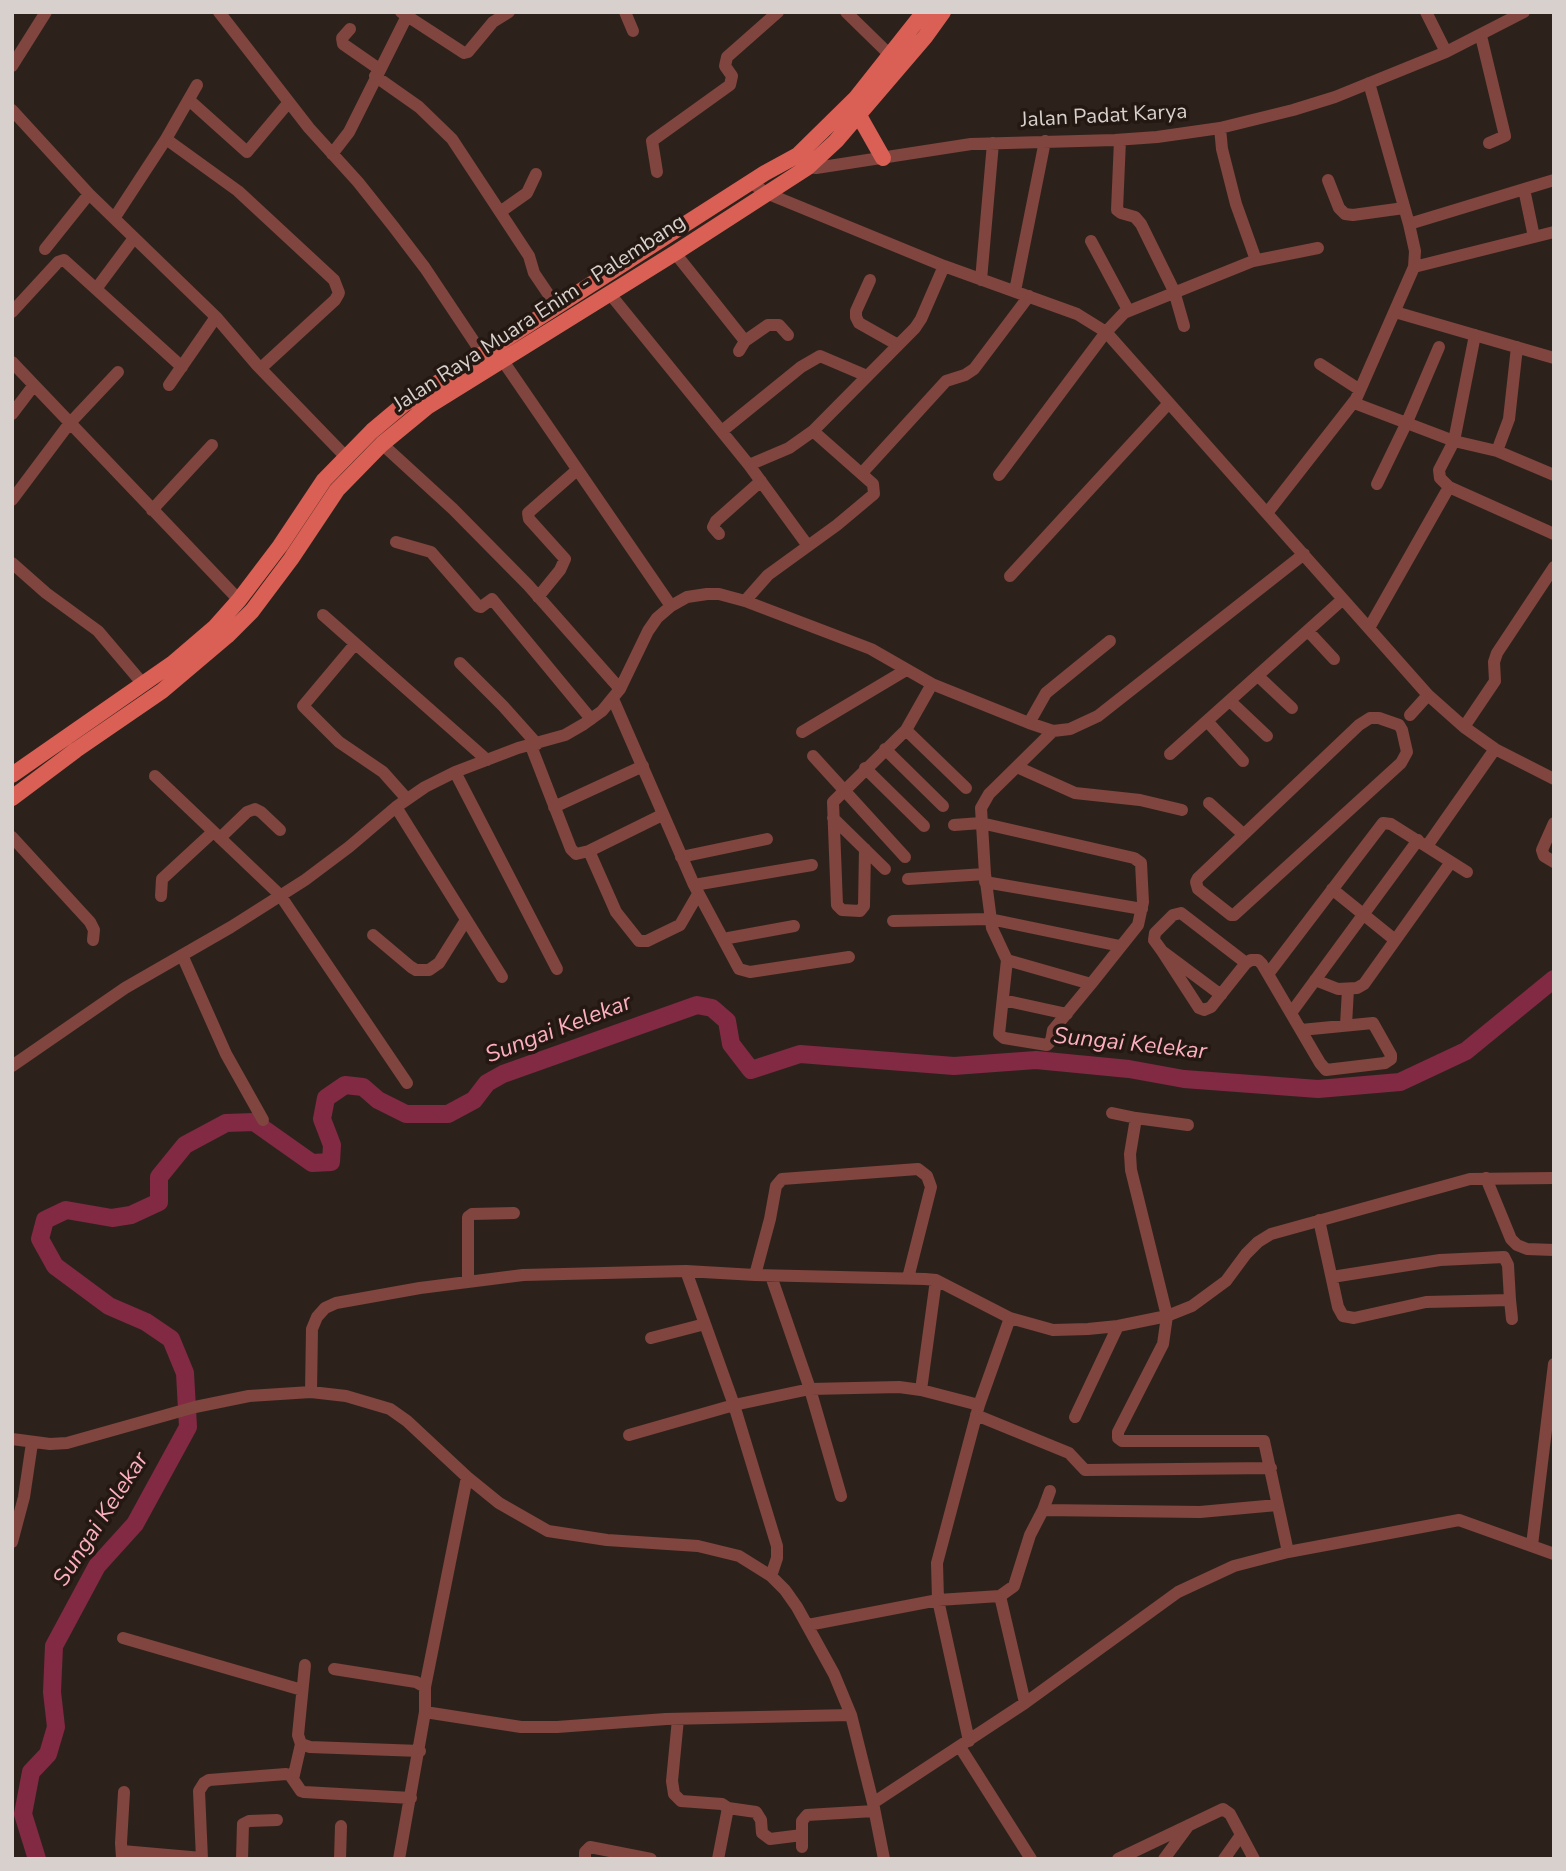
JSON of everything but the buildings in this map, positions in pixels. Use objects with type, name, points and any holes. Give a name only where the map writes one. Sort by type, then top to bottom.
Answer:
[{"type":"main road","name":"Jalan Raya Muara Enim - Palembang","points":[[855,108],[924,12]]},
{"type":"main road","name":"Jalan Raya Muara Enim - Palembang","points":[[12,798],[162,691],[227,636],[260,601],[337,490],[382,444],[427,407],[766,194],[803,161],[925,37],[943,12]]},
{"type":"main road","points":[[855,108],[883,158]]},
{"type":"main road","name":"Jalan Raya Muara Enim - Palembang","points":[[12,775],[190,650],[239,600],[280,546],[324,480],[345,456],[403,405],[752,183],[803,161]]},
{"type":"main road","points":[[676,232],[680,250]]},
{"type":"street","points":[[12,66],[47,12]]},
{"type":"street","points":[[219,12],[289,102],[358,182],[409,247],[483,355]]},
{"type":"street","points":[[332,154],[349,132],[406,14],[464,53],[494,22],[509,12]]},
{"type":"street","points":[[625,12],[633,31]]},
{"type":"street","points":[[657,172],[652,141],[730,85],[733,81],[725,66],[727,57],[778,12]]},
{"type":"street","points":[[846,12],[891,56]]},
{"type":"street","points":[[1426,12],[1446,52]]},
{"type":"street","name":"Jalan Padat Karya","points":[[803,161],[816,169],[937,149],[993,143],[1120,140],[1220,128],[1315,104],[1446,52],[1524,12]]},
{"type":"street","points":[[350,29],[342,38],[342,44],[446,131],[529,256],[534,273],[557,307]]},
{"type":"street","points":[[1481,36],[1505,136],[1489,143]]},
{"type":"street","points":[[1267,513],[1354,403],[1415,267],[1415,251],[1409,223],[1369,83]]},
{"type":"street","points":[[115,217],[166,139],[197,85]]},
{"type":"street","points":[[189,100],[247,152],[289,102]]},
{"type":"street","points":[[12,110],[89,194],[216,317],[345,456]]},
{"type":"street","points":[[1220,128],[1222,149],[1238,211],[1256,260]]},
{"type":"street","points":[[166,139],[248,200],[338,286],[339,293],[335,300],[261,368]]},
{"type":"street","points":[[1120,140],[1117,210],[1138,219],[1174,291],[1184,326]]},
{"type":"street","points":[[1015,291],[1045,141]]},
{"type":"street","points":[[981,280],[993,143]]},
{"type":"street","points":[[500,212],[527,194],[536,174]]},
{"type":"street","points":[[1328,180],[1339,208],[1345,214],[1404,208]]},
{"type":"street","points":[[1409,223],[1554,180]]},
{"type":"street","points":[[752,183],[766,194],[944,266],[1085,318],[1106,332],[1428,695],[1464,727],[1495,749],[1554,779]]},
{"type":"street","points":[[1524,189],[1534,237]]},
{"type":"street","points":[[45,249],[89,194]]},
{"type":"street","points":[[1415,267],[1554,232]]},
{"type":"street","points":[[96,289],[134,238]]},
{"type":"street","points":[[1091,241],[1128,310]]},
{"type":"street","points":[[999,475],[1106,332],[1128,310],[1256,260],[1318,248]]},
{"type":"street","points":[[680,250],[742,346],[768,325],[779,325],[788,335]]},
{"type":"street","points":[[12,312],[60,260],[64,260],[182,367]]},
{"type":"street","points":[[749,465],[789,448],[813,431],[898,345],[921,319],[944,266]]},
{"type":"street","points":[[870,281],[856,311],[856,317],[859,323],[898,345]]},
{"type":"street","points":[[610,294],[749,465],[808,546]]},
{"type":"street","points":[[862,473],[947,381],[974,369],[1029,296]]},
{"type":"street","points":[[1395,312],[1554,358]]},
{"type":"street","points":[[169,385],[216,317]]},
{"type":"street","points":[[1475,335],[1454,441],[1439,470],[1440,478],[1449,487],[1554,534]]},
{"type":"street","points":[[1377,484],[1439,347]]},
{"type":"street","points":[[1497,452],[1509,419],[1517,347]]},
{"type":"street","points":[[722,431],[816,357],[824,356],[867,376]]},
{"type":"street","points":[[503,361],[671,606]]},
{"type":"street","points":[[12,362],[239,600]]},
{"type":"street","points":[[1320,364],[1360,390]]},
{"type":"street","points":[[12,500],[69,424],[118,372]]},
{"type":"street","points":[[12,414],[34,385]]},
{"type":"street","points":[[1010,576],[1169,403]]},
{"type":"street","points":[[1354,403],[1454,441],[1497,452],[1554,475]]},
{"type":"street","points":[[745,601],[768,575],[874,494],[873,484],[813,431]]},
{"type":"street","points":[[382,444],[453,509],[538,597],[616,694],[662,815],[696,889],[736,965],[744,971],[849,957]]},
{"type":"street","points":[[152,510],[212,445]]},
{"type":"street","points":[[538,597],[565,559],[530,519],[528,513],[578,470]]},
{"type":"street","points":[[719,534],[713,527],[716,521],[761,481]]},
{"type":"street","points":[[1369,628],[1449,487]]},
{"type":"street","points":[[396,542],[431,552],[478,606],[481,607],[492,599],[591,719]]},
{"type":"street","points":[[12,1066],[125,988],[305,880],[407,799],[455,772],[518,748],[565,734],[591,719],[616,694],[652,625],[671,606],[687,597],[707,594],[745,601],[871,649],[932,684],[1029,723],[1053,730],[1070,729],[1098,716],[1304,554]]},
{"type":"street","points":[[12,563],[46,593],[99,631],[144,684]]},
{"type":"street","points":[[1464,727],[1494,684],[1497,653],[1554,567]]},
{"type":"street","points":[[1170,754],[1343,598]]},
{"type":"street","points":[[323,615],[487,760]]},
{"type":"street","points":[[1308,631],[1334,659]]},
{"type":"street","points":[[1029,723],[1046,693],[1110,641]]},
{"type":"street","points":[[355,644],[303,706],[339,742],[383,772],[407,799]]},
{"type":"street","points":[[460,663],[534,745],[554,807],[573,852],[580,854],[589,851],[662,815]]},
{"type":"street","points":[[802,732],[906,670]]},
{"type":"street","points":[[1258,676],[1292,708]]},
{"type":"street","points":[[864,849],[864,906],[860,911],[842,910],[837,905],[833,802],[906,730],[932,684]]},
{"type":"street","points":[[1404,720],[1379,718],[1364,721],[1243,834],[1196,882],[1198,889],[1233,915],[1401,763],[1407,752],[1404,720],[1428,695]]},
{"type":"street","points":[[1230,701],[1267,736]]},
{"type":"street","points":[[1207,721],[1243,761]]},
{"type":"street","points":[[906,730],[966,788]]},
{"type":"street","points":[[954,825],[981,822],[1138,860],[1142,867],[1142,909],[1137,928],[1054,1030],[1047,1045],[1004,1038],[999,1034],[1007,960],[990,919],[981,822],[984,801],[1053,730]]},
{"type":"street","points":[[885,749],[943,806]]},
{"type":"street","points":[[1291,1013],[1363,916],[1495,749]]},
{"type":"street","points":[[813,757],[905,857]]},
{"type":"street","points":[[554,807],[643,766]]},
{"type":"street","points":[[1017,767],[1075,793],[1140,800],[1182,810]]},
{"type":"street","points":[[865,768],[924,826]]},
{"type":"street","points":[[455,772],[558,969]]},
{"type":"street","points":[[155,776],[280,895],[407,1083]]},
{"type":"street","points":[[1209,803],[1243,834]]},
{"type":"street","points":[[396,807],[502,977]]},
{"type":"street","points":[[161,896],[162,880],[247,812],[255,809],[261,812],[279,830]]},
{"type":"street","points":[[833,818],[885,869]]},
{"type":"street","points":[[1268,974],[1383,823],[1391,824],[1467,872]]},
{"type":"street","points":[[1554,823],[1542,850],[1544,856],[1554,862]]},
{"type":"street","points":[[12,837],[90,922],[94,930],[93,940]]},
{"type":"street","points":[[681,857],[767,839]]},
{"type":"street","points":[[589,851],[618,916],[639,941],[647,941],[680,925],[696,889]]},
{"type":"street","points":[[1315,980],[1333,989],[1348,989],[1364,984],[1451,862]]},
{"type":"street","points":[[696,889],[812,865]]},
{"type":"street","points":[[908,879],[985,878],[1142,909]]},
{"type":"street","points":[[1332,889],[1395,940]]},
{"type":"street","points":[[1246,963],[1181,913],[1173,915],[1155,933],[1154,940],[1199,1008],[1208,1010],[1246,963],[1258,960],[1320,1063],[1326,1070],[1385,1063],[1391,1059],[1373,1023],[1301,1030]]},
{"type":"street","points":[[893,921],[990,919],[1120,946]]},
{"type":"street","points":[[373,935],[411,967],[416,970],[429,970],[439,962],[466,920]]},
{"type":"street","points":[[723,939],[794,926]]},
{"type":"street","points":[[1163,951],[1221,995]]},
{"type":"street","points":[[182,955],[226,1054],[263,1120]]},
{"type":"street","points":[[1007,960],[1091,984]]},
{"type":"street","points":[[1346,1025],[1348,989]]},
{"type":"street","points":[[1003,1000],[1067,1014]]},
{"type":"street","points":[[1112,1113],[1188,1125]]},
{"type":"street","points":[[1136,1118],[1130,1154],[1131,1170],[1167,1316],[1163,1343],[1118,1432],[1119,1440],[1262,1440],[1266,1444],[1288,1552]]},
{"type":"street","points":[[755,1275],[771,1219],[776,1186],[782,1179],[919,1170],[927,1176],[931,1187],[908,1278]]},
{"type":"street","points":[[1486,1178],[1511,1239],[1527,1249],[1554,1251]]},
{"type":"street","points":[[311,1392],[312,1329],[325,1308],[336,1303],[468,1281],[523,1275],[686,1271],[936,1280],[1010,1318],[1053,1330],[1118,1326],[1167,1316],[1206,1298],[1226,1281],[1246,1254],[1271,1234],[1469,1180],[1554,1178]]},
{"type":"street","points":[[468,1281],[468,1217],[472,1214],[513,1213]]},
{"type":"street","points":[[1319,1220],[1339,1311],[1346,1318],[1426,1302],[1510,1300]]},
{"type":"street","points":[[1332,1277],[1440,1260],[1504,1257],[1508,1265],[1512,1318]]},
{"type":"street","points":[[686,1271],[734,1405],[777,1546],[777,1558],[771,1576]]},
{"type":"street","points":[[771,1276],[810,1390],[841,1496]]},
{"type":"street","points":[[921,1390],[936,1280]]},
{"type":"street","points":[[1010,1318],[978,1410],[938,1555],[938,1600],[964,1744],[1031,1859]]},
{"type":"street","points":[[651,1338],[705,1324]]},
{"type":"street","points":[[1074,1417],[1118,1326]]},
{"type":"street","points":[[1532,1545],[1554,1364]]},
{"type":"street","points":[[629,1435],[734,1405],[810,1390],[899,1387],[921,1390],[978,1410],[1069,1453],[1085,1470],[1271,1468]]},
{"type":"street","points":[[12,1439],[32,1443],[67,1443],[195,1407],[249,1396],[311,1392],[346,1396],[390,1409],[499,1503],[548,1531],[607,1540],[698,1546],[721,1551],[752,1563],[785,1590],[808,1625],[834,1674],[851,1715],[884,1859]]},
{"type":"street","points":[[12,1542],[24,1497],[32,1443]]},
{"type":"street","points":[[400,1859],[420,1751],[425,1686],[467,1476]]},
{"type":"street","points":[[808,1625],[938,1600],[1000,1596],[1014,1586],[1030,1535],[1050,1491]]},
{"type":"street","points":[[1043,1510],[1200,1511],[1277,1505]]},
{"type":"street","points":[[678,1719],[672,1781],[676,1798],[756,1812],[761,1820],[762,1833],[769,1839],[802,1841],[802,1821],[807,1815],[874,1807],[1026,1703],[1178,1592],[1220,1571],[1288,1552],[1459,1520],[1554,1554]]},
{"type":"street","points":[[1000,1596],[1026,1703]]},
{"type":"street","points":[[123,1638],[302,1690]]},
{"type":"street","points":[[293,1779],[301,1744],[298,1735],[305,1665]]},
{"type":"street","points":[[334,1669],[416,1682],[425,1686]]},
{"type":"street","points":[[425,1712],[521,1727],[678,1719],[851,1715]]},
{"type":"street","points":[[301,1744],[310,1747],[420,1751]]},
{"type":"street","points":[[124,1792],[122,1855],[202,1858],[199,1791],[204,1783],[286,1774],[304,1792],[411,1798]]},
{"type":"street","points":[[719,1859],[728,1808]]},
{"type":"street","points":[[1118,1859],[1223,1809],[1230,1814],[1254,1859]]},
{"type":"street","points":[[242,1859],[243,1824],[249,1821],[277,1820]]},
{"type":"street","points":[[1164,1859],[1191,1824]]},
{"type":"street","points":[[340,1859],[341,1826]]},
{"type":"street","points":[[1224,1859],[1241,1835]]},
{"type":"street","points":[[585,1859],[585,1852],[590,1847],[651,1859]]},
{"type":"waterway","name":"Sungai Kelekar","points":[[37,1859],[23,1814],[31,1772],[48,1754],[56,1727],[52,1692],[54,1646],[97,1566],[135,1524],[188,1427],[185,1373],[171,1339],[146,1322],[109,1306],[55,1266],[40,1239],[45,1220],[66,1210],[112,1218],[131,1215],[159,1202],[159,1177],[185,1145],[226,1123],[254,1122],[312,1163],[331,1162],[332,1145],[322,1119],[326,1098],[345,1085],[363,1087],[378,1100],[406,1114],[448,1114],[474,1100],[487,1083],[503,1074],[697,1005],[712,1008],[727,1021],[731,1044],[751,1070],[800,1054],[954,1066],[1036,1060],[1129,1069],[1184,1079],[1318,1089],[1400,1082],[1466,1051],[1554,979]]}]
